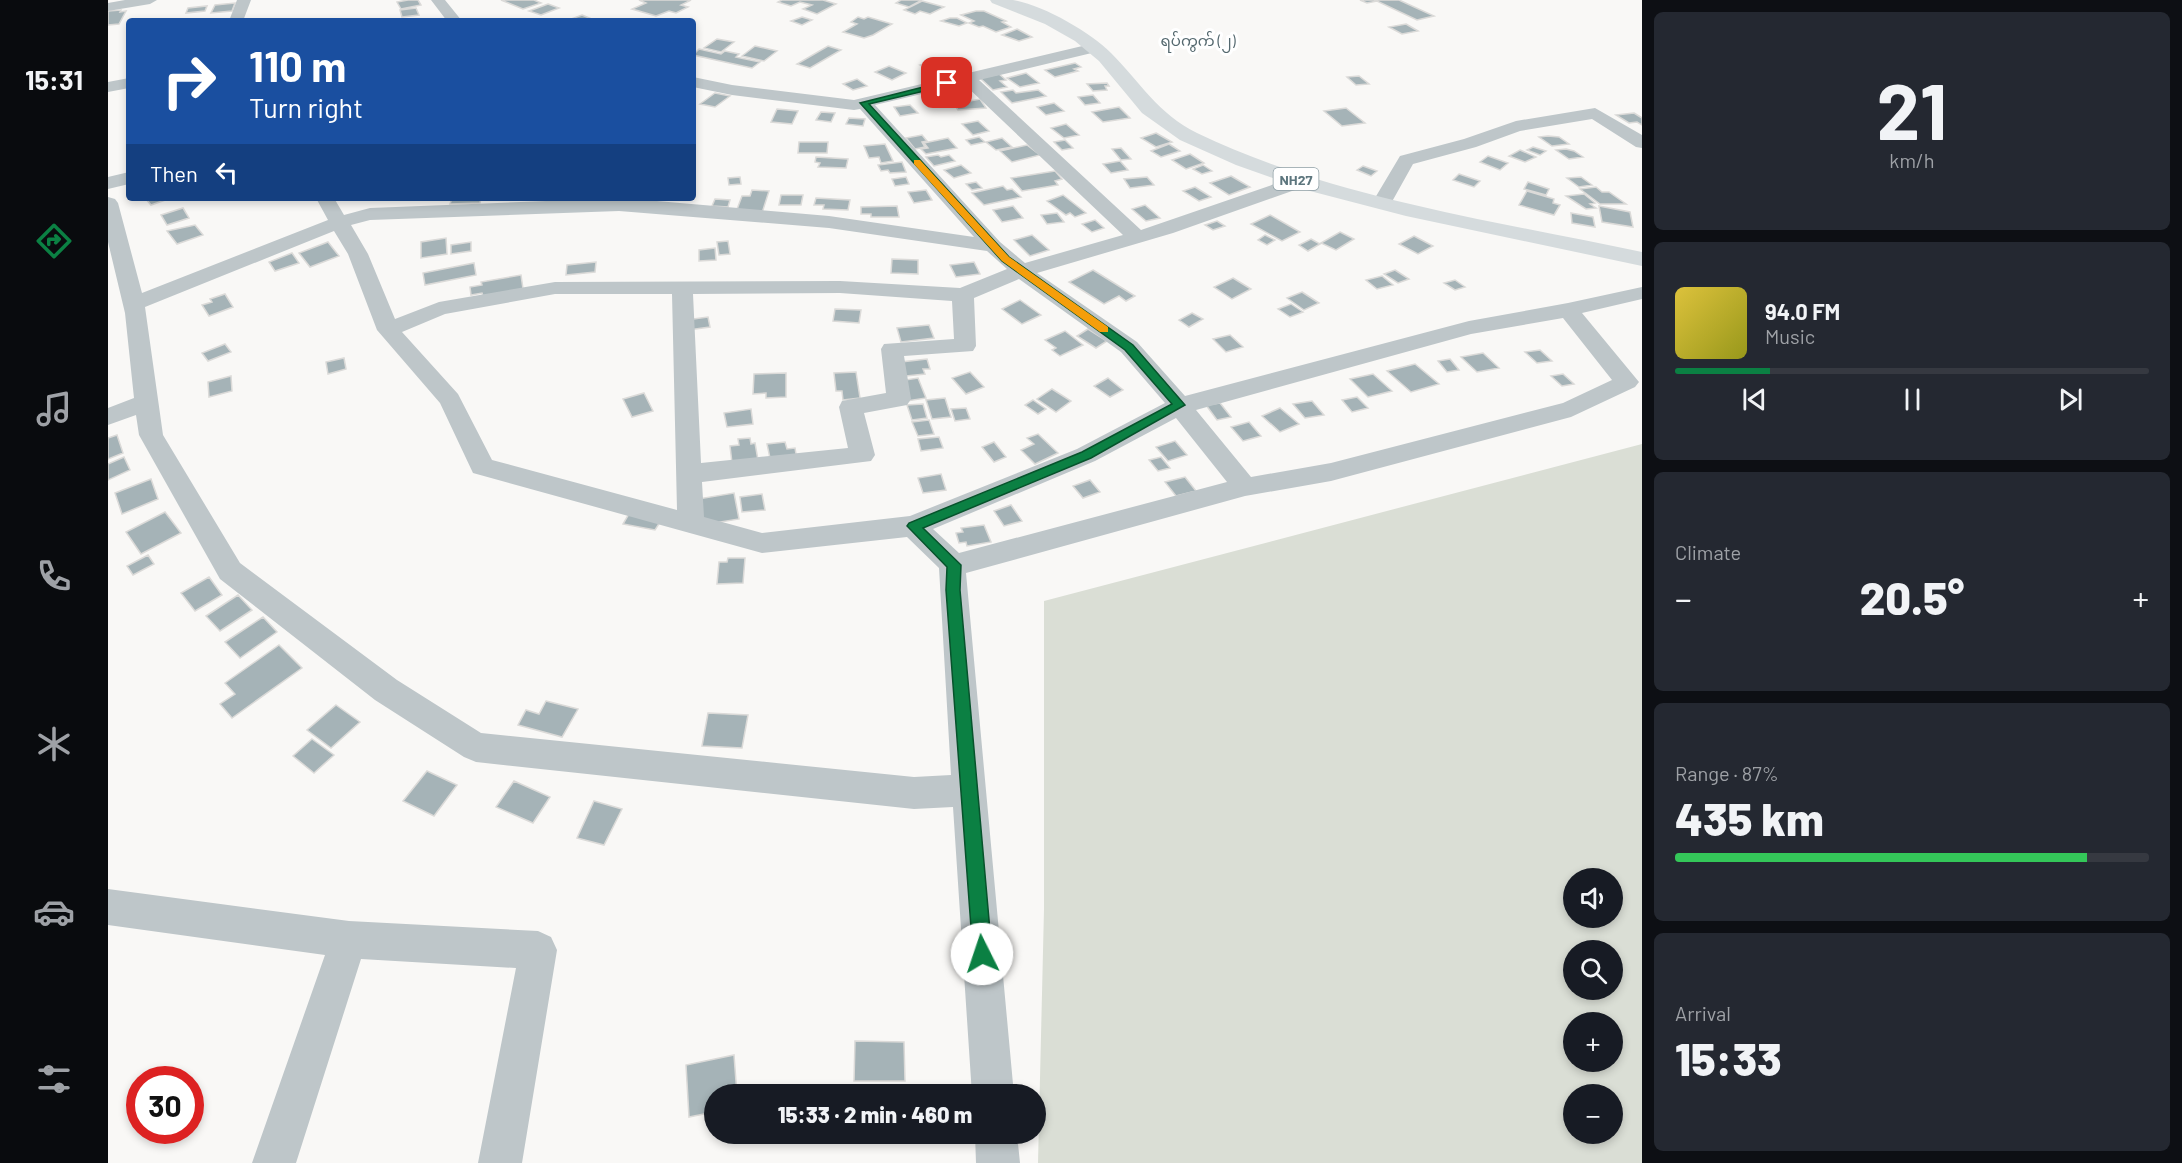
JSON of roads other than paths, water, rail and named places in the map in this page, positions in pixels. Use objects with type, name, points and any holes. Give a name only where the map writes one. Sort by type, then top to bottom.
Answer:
[{"type":"highway","name":"NH27","points":[[998,0],[1051,20],[1081,37],[1105,57],[1149,110],[1187,136],[1243,161],[1302,181],[1382,203],[1642,259]]},
{"type":"street","points":[[108,7],[150,0]]},
{"type":"street","points":[[237,18],[244,0]]},
{"type":"street","points":[[438,0],[453,18]]},
{"type":"street","points":[[696,83],[732,90],[854,105],[1095,48]]},
{"type":"street","points":[[968,78],[1137,237]]},
{"type":"street","points":[[108,87],[126,84]]},
{"type":"street","points":[[864,103],[993,246],[1021,271],[1129,347],[1245,486]]},
{"type":"street","points":[[1382,203],[1406,160],[1516,126],[1594,113],[1642,143]]},
{"type":"street","points":[[108,183],[126,179]]},
{"type":"street","points":[[388,330],[439,309],[555,288],[840,287],[963,295],[1021,271],[1166,229],[1302,181]]},
{"type":"street","points":[[327,201],[358,254],[388,330],[450,400],[482,467],[762,543],[913,526],[1086,455],[1179,405],[1301,375],[1469,328],[1569,310],[1642,292]]},
{"type":"street","points":[[133,304],[339,222],[370,214],[615,201],[829,222],[993,246]]},
{"type":"street","points":[[108,203],[133,304],[151,435],[231,571],[386,690],[476,747],[914,793],[970,790]]},
{"type":"street","points":[[682,287],[691,525]]},
{"type":"street","points":[[689,474],[861,455],[851,407],[899,399],[892,349],[965,346],[963,295]]},
{"type":"street","points":[[954,565],[1245,486],[1331,472],[1571,410],[1627,382],[1569,310]]},
{"type":"street","points":[[108,417],[147,402]]},
{"type":"street","points":[[913,526],[954,565]]},
{"type":"street","points":[[954,565],[952,582],[992,1084]]},
{"type":"street","points":[[108,907],[349,940],[538,950],[500,1163]]},
{"type":"street","points":[[274,1163],[349,940]]},
{"type":"street","points":[[997,1144],[998,1163]]},
{"type":"district","name":"ရပ်ကွက် (၂)","points":[[1198,40]]}]
